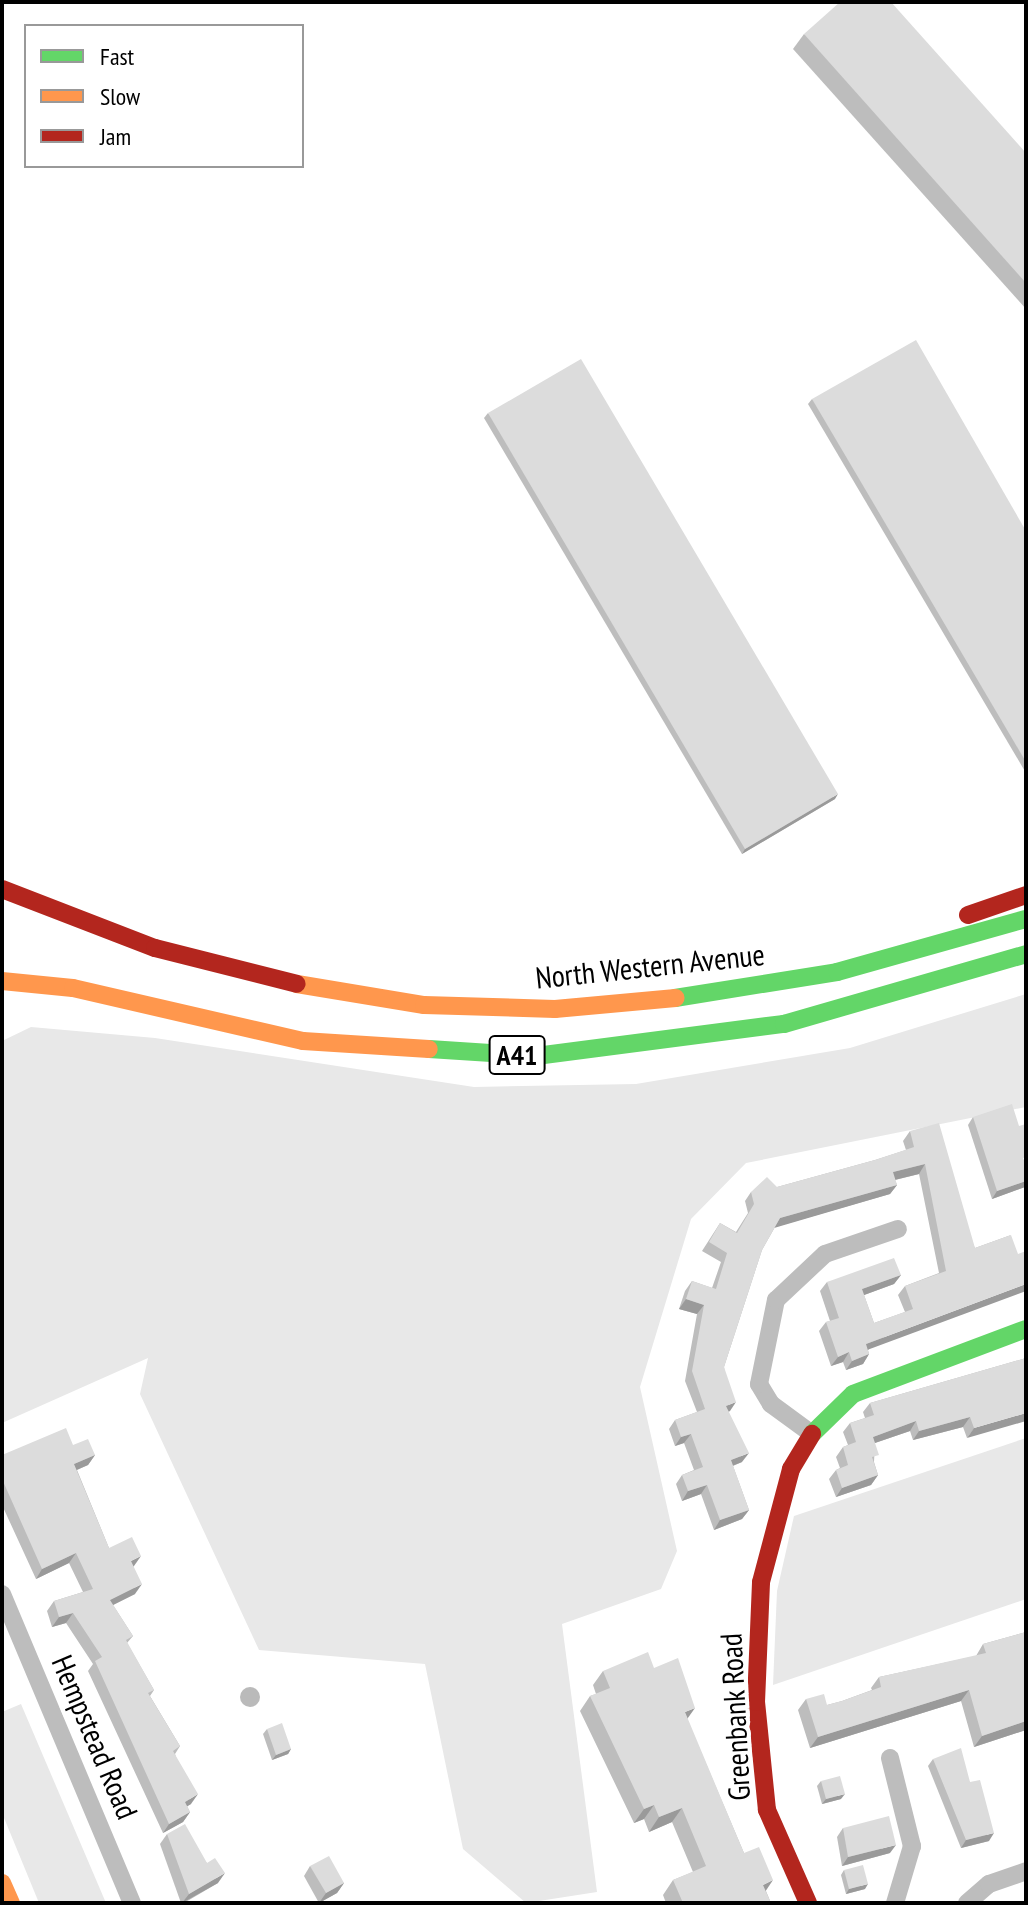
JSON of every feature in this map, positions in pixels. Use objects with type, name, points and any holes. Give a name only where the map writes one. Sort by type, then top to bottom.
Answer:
[{"type":"main road","points":[[2,869],[116,934]]},
{"type":"main road","name":"North Western Avenue","points":[[2,889],[116,934],[261,978],[424,1005],[555,1009],[837,972],[1026,919]]},
{"type":"main road","points":[[731,988],[1026,895]]},
{"type":"main road","name":"A41","points":[[2,981],[62,986],[303,1041],[536,1056],[784,1024],[1026,954]]},
{"type":"main road","name":"Greenbank Road","points":[[808,1903],[767,1810],[756,1702],[761,1582],[777,1508],[812,1434],[876,1382],[1026,1329]]},
{"type":"main road","points":[[2,1883],[11,1903]]},
{"type":"street","points":[[812,1434],[771,1404],[759,1384],[776,1300],[825,1254],[898,1229]]},
{"type":"street","name":"Hempstead Road","points":[[2,1594],[132,1903]]},
{"type":"street","points":[[890,1758],[912,1846],[895,1903]]},
{"type":"street","points":[[967,1903],[989,1884],[1026,1871]]},
{"type":"shaded area","points":[[1026,994],[1026,1107],[746,1163],[691,1219],[640,1387],[677,1551],[661,1589],[562,1624],[597,1892],[526,1903],[463,1849],[425,1664],[259,1650],[140,1394],[148,1358],[2,1423],[2,1041],[31,1027],[155,1038],[474,1087],[636,1084],[850,1048]]},
{"type":"shaded area","points":[[1026,1438],[1026,1599],[773,1685],[777,1591],[794,1516]]},
{"type":"shaded area","points":[[250,1687],[257,1690],[260,1697],[257,1704],[250,1707],[243,1704],[240,1697],[243,1690]]},
{"type":"shaded area","points":[[21,1704],[106,1903],[39,1903],[2,1813],[2,1712]]},
{"type":"building","points":[[840,2],[891,2],[1026,153],[1026,283],[804,34]]},
{"type":"building","points":[[916,340],[1026,531],[1026,762],[812,399]]},
{"type":"building","points":[[581,359],[838,794],[745,849],[488,413]]},
{"type":"building","points":[[1012,1104],[1019,1126],[1026,1124],[1026,1157],[1023,1158],[1026,1181],[997,1191],[973,1117]]},
{"type":"building","points":[[939,1123],[975,1248],[1011,1235],[1018,1254],[1026,1251],[1026,1284],[866,1344],[869,1354],[852,1361],[849,1352],[838,1357],[826,1322],[839,1318],[827,1282],[894,1258],[901,1275],[862,1289],[874,1323],[913,1309],[905,1286],[946,1271],[925,1164],[893,1172],[897,1185],[780,1218],[762,1250],[724,1367],[736,1402],[726,1406],[749,1453],[731,1460],[749,1510],[720,1520],[707,1485],[688,1491],[682,1475],[703,1467],[691,1434],[681,1437],[675,1420],[705,1409],[692,1371],[704,1305],[686,1299],[692,1281],[716,1289],[727,1253],[709,1242],[720,1223],[737,1233],[754,1204],[751,1192],[767,1177],[777,1187],[875,1160],[914,1147],[910,1131]]},
{"type":"building","points":[[1026,1358],[1026,1413],[974,1428],[970,1417],[919,1431],[916,1421],[873,1437],[879,1455],[872,1457],[878,1475],[842,1488],[836,1470],[848,1465],[843,1447],[856,1442],[850,1423],[874,1415],[870,1403]]},
{"type":"building","points":[[66,1428],[73,1445],[88,1439],[95,1455],[74,1464],[109,1548],[132,1537],[141,1556],[131,1561],[142,1584],[110,1600],[133,1636],[126,1640],[154,1690],[148,1693],[180,1746],[173,1751],[198,1794],[185,1802],[190,1812],[169,1824],[95,1661],[102,1657],[73,1613],[59,1617],[54,1601],[93,1589],[76,1553],[42,1569],[2,1479],[2,1455]]},
{"type":"building","points":[[1026,1632],[1026,1721],[982,1736],[969,1690],[818,1737],[806,1699],[824,1694],[827,1705],[842,1701],[881,1687],[879,1677],[986,1653],[983,1644]]},
{"type":"building","points":[[648,1652],[654,1668],[678,1658],[695,1708],[685,1712],[744,1853],[759,1847],[773,1880],[763,1885],[771,1903],[683,1903],[673,1880],[706,1866],[682,1808],[659,1817],[654,1805],[644,1809],[590,1696],[610,1688],[603,1671]]},
{"type":"building","points":[[282,1723],[291,1749],[276,1755],[267,1729]]},
{"type":"building","points":[[961,1748],[970,1782],[980,1780],[994,1833],[966,1840],[933,1759]]},
{"type":"building","points":[[840,1776],[845,1794],[826,1799],[821,1781]]},
{"type":"building","points":[[889,1816],[896,1845],[848,1857],[843,1828]]},
{"type":"building","points":[[185,1824],[207,1863],[215,1858],[225,1873],[189,1894],[167,1834]]},
{"type":"building","points":[[329,1856],[344,1883],[326,1893],[310,1866]]},
{"type":"building","points":[[863,1865],[868,1884],[849,1889],[844,1870]]},
{"type":"traffic: fast","points":[[675,998],[837,972],[1026,919]]},
{"type":"traffic: fast","points":[[429,1049],[536,1056],[784,1024],[1026,954]]},
{"type":"traffic: fast","points":[[812,1434],[853,1394],[1026,1329]]},
{"type":"traffic: slow","points":[[2,981],[73,988],[303,1041],[429,1049]]},
{"type":"traffic: slow","points":[[297,984],[424,1005],[555,1009],[675,998]]},
{"type":"traffic: slow","points":[[2,1883],[11,1903]]},
{"type":"traffic: jam","points":[[2,889],[155,948],[297,984]]},
{"type":"traffic: jam","points":[[968,915],[1026,895]]},
{"type":"traffic: jam","points":[[808,1903],[767,1810],[756,1702],[761,1582],[791,1469],[812,1434]]}]
